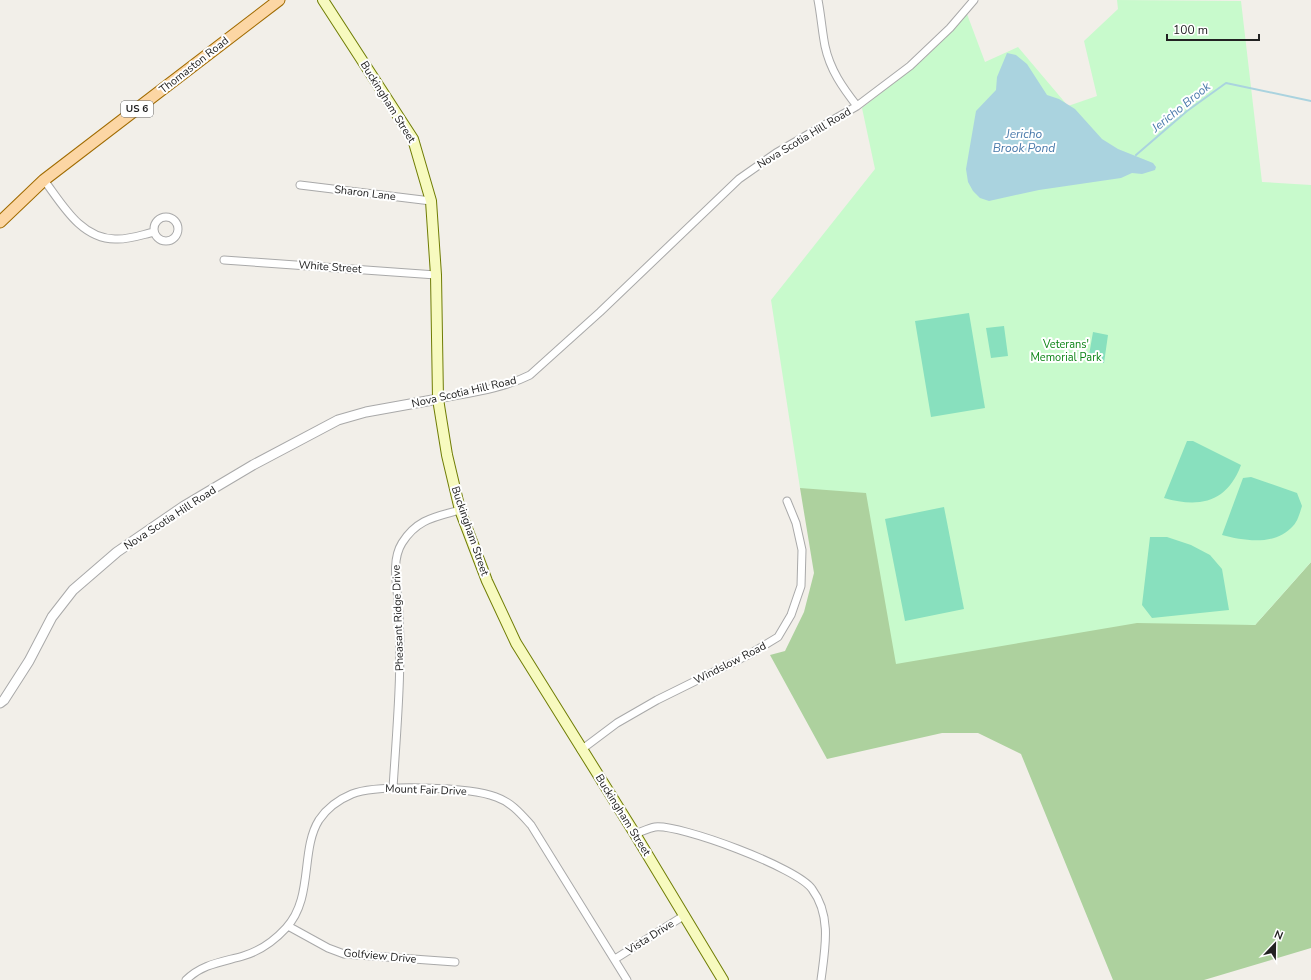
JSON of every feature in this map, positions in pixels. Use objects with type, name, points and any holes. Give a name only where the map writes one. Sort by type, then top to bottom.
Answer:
[{"type":"main road","name":"Thomaston Road","points":[[0,222],[44,180],[279,0]]},
{"type":"main road","name":"Buckingham Street","points":[[323,0],[413,139],[431,200],[436,275],[438,399],[447,455],[460,510],[487,581],[516,642],[581,750],[635,834],[723,980]]},
{"type":"street","points":[[818,0],[825,46],[831,66],[838,82],[857,106]]},
{"type":"street","name":"Nova Scotia Hill Road","points":[[0,703],[4,700],[28,661],[52,617],[73,590],[117,552],[184,506],[253,465],[338,420],[366,412],[503,385],[520,380],[530,375],[600,312],[740,179],[776,153],[857,106],[910,66],[950,28],[974,0]]},
{"type":"street","points":[[44,180],[79,225],[90,232],[114,239],[154,232]]},
{"type":"street","name":"Sharon Lane","points":[[300,185],[431,200]]},
{"type":"street","name":"White Street","points":[[224,260],[436,275]]},
{"type":"street","name":"Windslow Road","points":[[581,750],[617,723],[657,700],[750,654],[778,637],[791,615],[800,586],[802,550],[796,522],[787,501]]},
{"type":"street","name":"Pheasant Ridge Drive","points":[[393,788],[401,657],[395,564],[401,544],[413,527],[433,518],[460,510]]},
{"type":"street","name":"Mount Fair Drive","points":[[186,980],[195,972],[220,961],[244,956],[266,945],[288,926],[301,903],[312,836],[319,819],[332,805],[352,794],[375,789],[393,788],[478,792],[498,797],[516,808],[531,825],[627,980]]},
{"type":"street","points":[[635,834],[656,827],[688,833],[747,853],[797,876],[812,888],[826,918],[821,980]]},
{"type":"street","name":"Vista Drive","points":[[615,959],[685,916]]},
{"type":"street","name":"Golfview Drive","points":[[288,926],[328,948],[344,954],[455,962]]},
{"type":"green space","name":"Veterans' Memorial Park","points":[[1117,0],[1241,1],[1262,182],[1311,185],[1311,562],[1255,625],[1137,623],[896,664],[866,493],[800,488],[771,300],[875,169],[862,108],[925,58],[967,14],[985,62],[1018,47],[1068,106],[1097,96],[1084,41],[1118,9]]},
{"type":"green space","points":[[969,313],[985,408],[931,417],[915,321]]},
{"type":"green space","points":[[1004,326],[1008,356],[991,358],[986,328]]},
{"type":"green space","points":[[1093,332],[1108,335],[1104,363],[1088,361]]},
{"type":"green space","points":[[1187,441],[1193,441],[1241,465],[1228,488],[1220,495],[1210,500],[1189,502],[1164,498]]},
{"type":"green space","points":[[1251,477],[1297,493],[1302,506],[1299,516],[1293,526],[1278,537],[1250,540],[1222,535],[1243,478]]},
{"type":"green space","points":[[872,481],[969,585],[1255,625],[1311,562],[1311,948],[1204,980],[1113,980],[1021,754],[978,733],[942,733],[827,759],[770,655],[785,651],[804,612],[814,573],[800,488]]},
{"type":"green space","points":[[944,507],[964,609],[905,621],[885,519]]},
{"type":"green space","points":[[1150,537],[1167,537],[1191,545],[1210,555],[1222,569],[1229,610],[1152,618],[1142,605]]},
{"type":"water","name":"Jericho Brook Pond","points":[[1007,53],[1016,55],[1027,64],[1047,95],[1059,99],[1075,109],[1102,139],[1118,149],[1153,163],[1156,167],[1155,170],[1142,174],[1132,173],[1121,178],[1039,190],[989,201],[980,198],[973,191],[968,182],[966,169],[976,111],[996,90],[997,77]]},
{"type":"waterway","name":"Jericho Brook","points":[[1136,155],[1187,111],[1226,83],[1311,101]]}]
